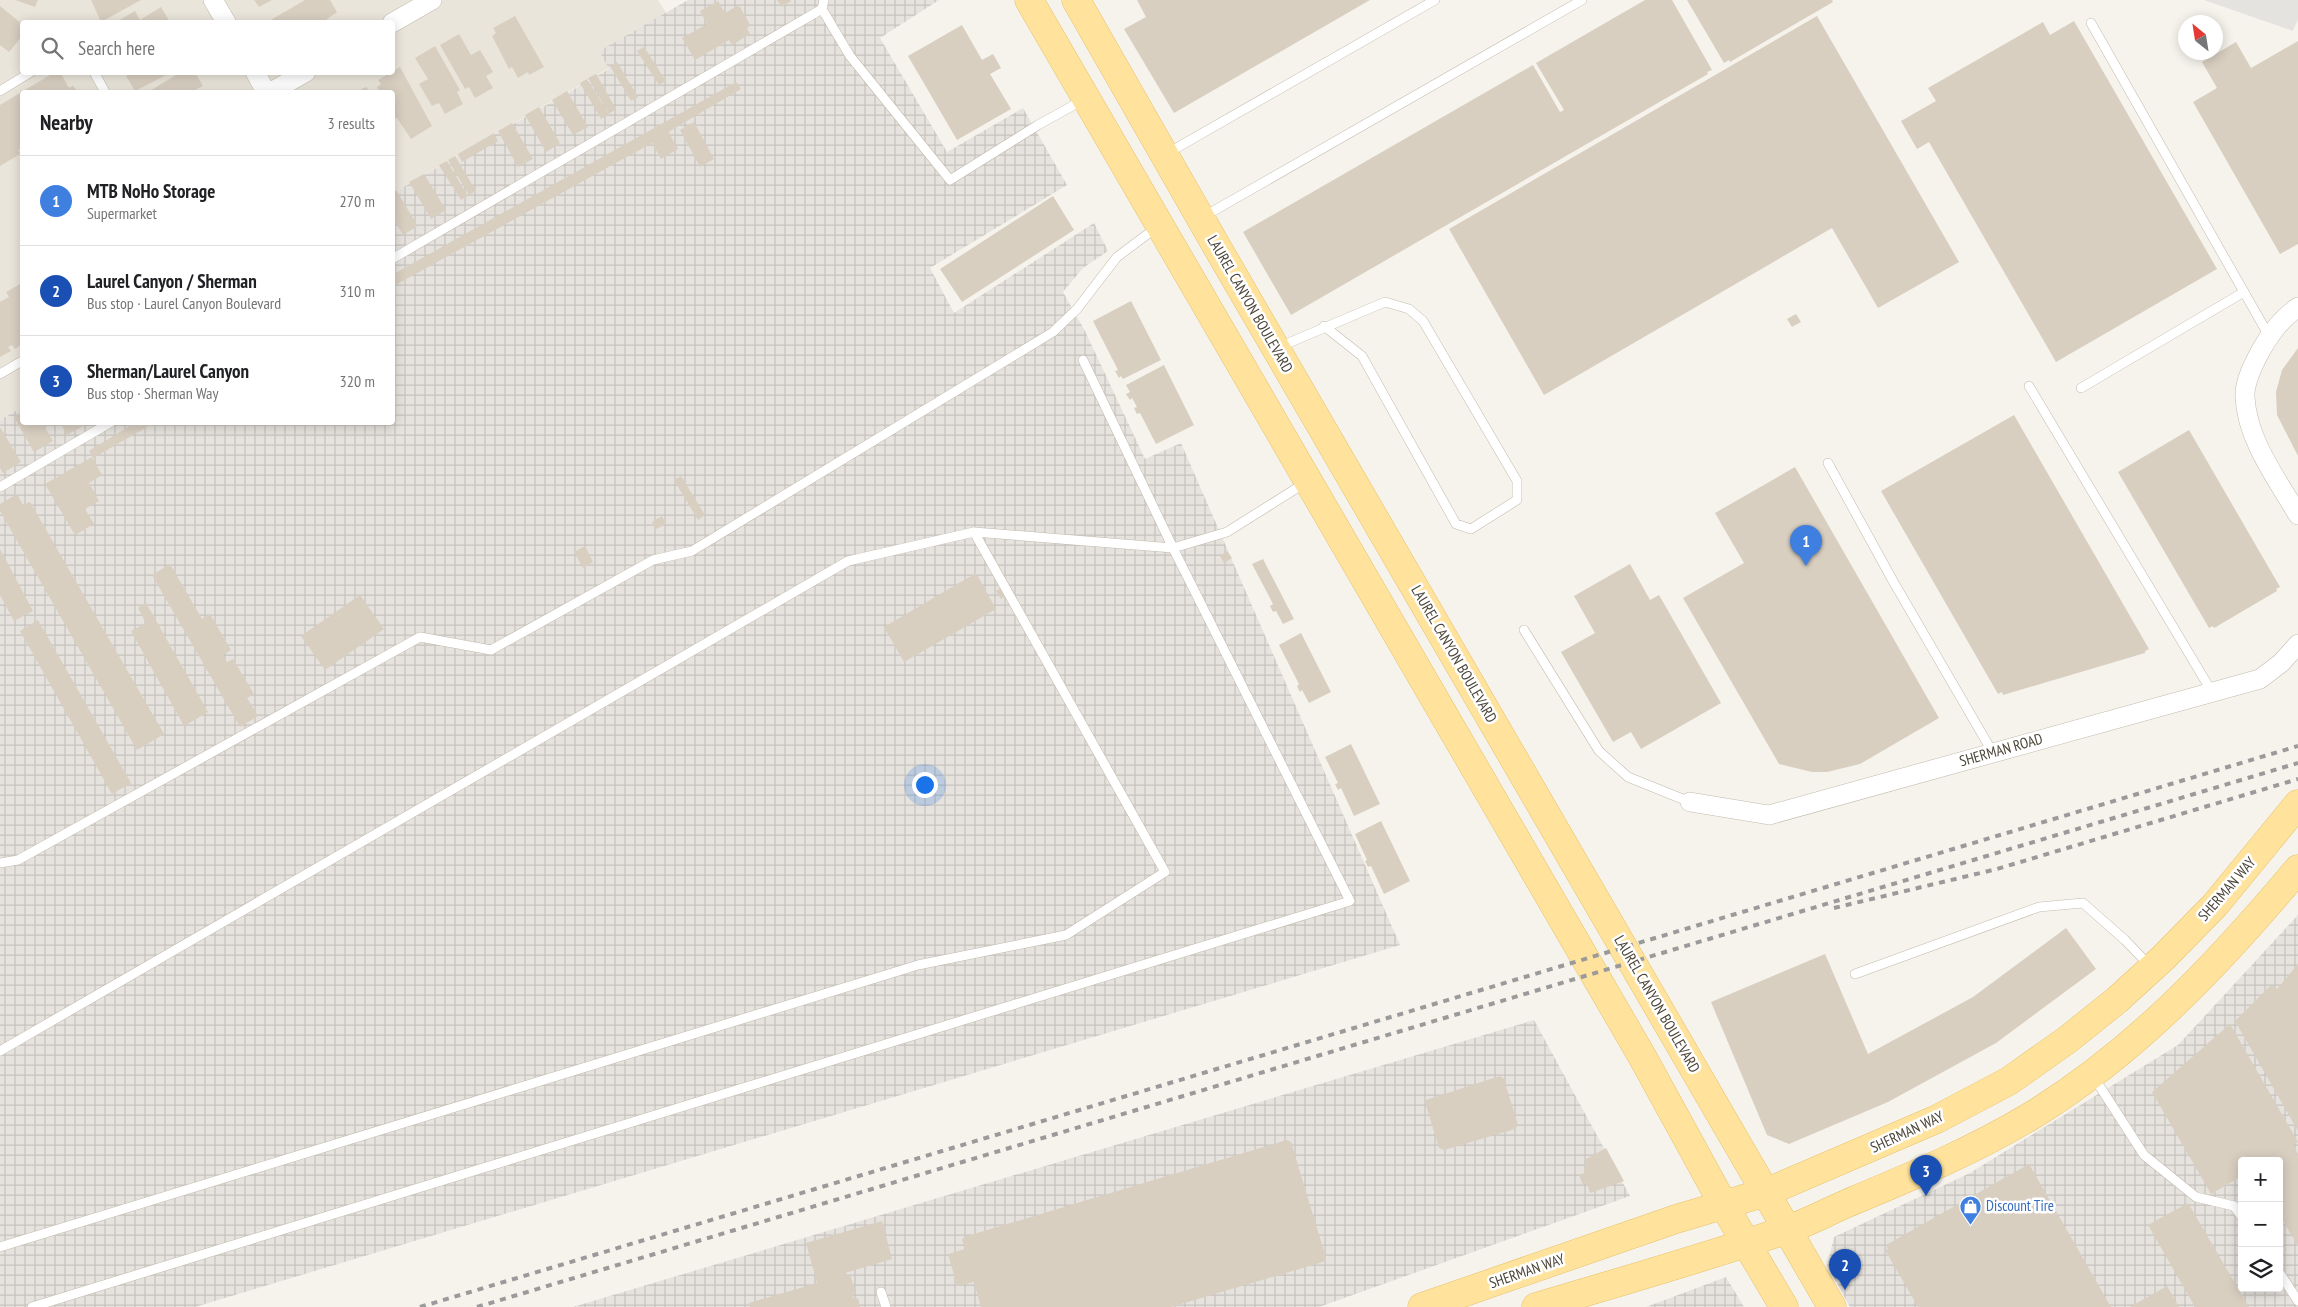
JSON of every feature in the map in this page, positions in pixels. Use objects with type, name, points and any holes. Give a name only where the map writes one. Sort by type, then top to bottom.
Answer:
[{"type":"main road","points":[[1029,0],[1643,1058],[1723,1204],[1784,1307]]},
{"type":"main road","name":"LAUREL CANYON BOULEVARD","points":[[1076,0],[1200,218],[1789,1229],[1832,1307]]},
{"type":"main road","points":[[1242,369],[1276,348]]},
{"type":"main road","name":"SHERMAN WAY","points":[[1422,1307],[1723,1204],[1767,1192],[1937,1119],[2009,1081],[2067,1040],[2117,1000],[2152,968],[2215,905],[2298,804]]},
{"type":"main road","points":[[1536,1307],[1789,1229],[1958,1155],[2031,1116],[2091,1074],[2143,1032],[2190,990],[2242,936],[2298,869]]},
{"type":"street","points":[[213,0],[225,20]]},
{"type":"street","points":[[395,21],[432,0]]},
{"type":"street","points":[[257,75],[265,90]]},
{"type":"street","points":[[274,90],[301,75]]},
{"type":"street","points":[[2298,307],[2283,318],[2269,336],[2252,366],[2244,396],[2251,429],[2298,515]]},
{"type":"street","name":"SHERMAN ROAD","points":[[1690,802],[1769,815],[2260,679],[2281,663],[2298,644]]},
{"type":"lane","points":[[824,0],[822,10],[850,56],[950,180],[1038,125],[1086,98]]},
{"type":"lane","points":[[1164,155],[1435,0]]},
{"type":"lane","points":[[1200,218],[1582,0]]},
{"type":"lane","points":[[395,257],[822,10]]},
{"type":"lane","points":[[2091,23],[2269,336]]},
{"type":"lane","points":[[0,90],[26,75]]},
{"type":"lane","points":[[96,75],[104,90]]},
{"type":"lane","points":[[0,863],[18,860],[420,637],[490,650],[653,560],[692,551],[1053,332],[1077,309],[1116,257],[1159,225]]},
{"type":"lane","points":[[2081,388],[2244,292]]},
{"type":"lane","points":[[1276,348],[1324,326],[1385,302],[1409,309],[1423,321],[1517,481],[1517,500],[1471,529],[1456,524],[1362,356],[1324,326]]},
{"type":"lane","points":[[32,1307],[1350,901],[1173,548],[1084,360]]},
{"type":"lane","points":[[0,374],[20,362]]},
{"type":"lane","points":[[2029,386],[2212,692]]},
{"type":"lane","points":[[0,487],[106,425]]},
{"type":"lane","points":[[1828,463],[1893,581],[1993,753]]},
{"type":"lane","points":[[0,1051],[848,561],[974,532],[1173,548],[1227,532],[1308,482]]},
{"type":"lane","points":[[0,1248],[918,965],[1066,935],[1165,872],[974,532]]},
{"type":"lane","points":[[1524,630],[1599,751],[1628,777],[1690,802]]},
{"type":"lane","points":[[1855,974],[2039,907],[2083,903],[2125,940],[2152,968]]},
{"type":"lane","points":[[2091,1074],[2144,1155],[2196,1197],[2234,1206],[2238,1212]]},
{"type":"lane","points":[[2283,1278],[2298,1301]]},
{"type":"lane","points":[[881,1292],[886,1307]]},
{"type":"shaded area","points":[[0,0],[658,0],[666,13],[599,51],[609,68],[395,192],[395,90],[20,90],[20,408],[0,420]]},
{"type":"shaded area","points":[[688,0],[939,0],[880,38],[947,152],[1023,108],[1067,185],[930,268],[954,313],[1094,223],[1108,251],[1083,268],[1063,292],[1085,331],[1145,459],[1181,443],[1400,945],[195,1307],[0,1307],[0,420],[20,408],[20,425],[395,425],[395,192],[609,69],[599,51]]},
{"type":"shaded area","points":[[2204,0],[2298,0],[2298,19],[2293,31]]},
{"type":"shaded area","points":[[2298,915],[2298,1307],[1850,1307],[1827,1266],[1834,1237],[1970,1173],[2178,1045]]},
{"type":"shaded area","points":[[1534,1020],[1630,1196],[1319,1307],[573,1307]]},
{"type":"shaded area","points":[[1726,1277],[1744,1307],[1646,1307]]},
{"type":"building","points":[[15,0],[38,0],[35,7]]},
{"type":"building","points":[[91,0],[141,0],[105,20],[100,20]]},
{"type":"building","points":[[254,0],[272,0],[259,7]]},
{"type":"building","points":[[305,0],[330,0],[337,12],[326,20],[271,20]]},
{"type":"building","points":[[777,0],[790,0],[791,1],[782,7]]},
{"type":"building","points":[[1137,0],[1370,0],[1174,113],[1124,29],[1146,17]]},
{"type":"building","points":[[1645,0],[1672,0],[1712,70],[1707,72],[1708,74],[1291,315],[1243,232],[1533,65],[1560,112],[1564,110],[1536,63]]},
{"type":"building","points":[[1687,0],[1832,0],[1833,2],[1730,62],[1729,60],[1724,63]]},
{"type":"building","points":[[718,1],[725,13],[737,6],[740,7],[750,25],[747,29],[750,34],[732,45],[729,40],[695,60],[682,38],[707,24],[700,11]]},
{"type":"building","points":[[0,6],[20,22],[20,38],[9,52],[0,45]]},
{"type":"building","points":[[161,7],[169,20],[140,20]]},
{"type":"building","points":[[135,11],[140,20],[119,20]]},
{"type":"building","points":[[515,16],[544,67],[529,75],[528,72],[518,78],[512,67],[509,69],[492,36],[496,33],[493,28]]},
{"type":"building","points":[[1817,16],[1959,262],[1878,308],[1832,228],[1544,395],[1449,229]]},
{"type":"building","points":[[2074,21],[2217,269],[2056,362],[1929,142],[1917,149],[1901,121],[1936,101],[1928,88],[2043,22],[2050,35]]},
{"type":"building","points":[[962,25],[982,60],[993,54],[1001,68],[990,74],[1011,109],[957,140],[908,56]]},
{"type":"building","points":[[459,34],[471,55],[480,50],[493,72],[486,76],[493,88],[475,98],[469,87],[465,89],[440,45]]},
{"type":"building","points":[[2298,41],[2298,244],[2280,254],[2193,102],[2217,88],[2202,62],[2205,60],[2223,60],[2223,50],[2236,42],[2251,68]]},
{"type":"building","points":[[435,46],[460,90],[457,92],[463,104],[445,114],[439,103],[432,106],[419,84],[428,79],[415,58]]},
{"type":"building","points":[[644,47],[666,81],[659,85],[637,51]]},
{"type":"building","points":[[617,62],[638,97],[631,101],[610,66]]},
{"type":"building","points":[[400,67],[432,126],[411,139],[397,118],[395,119],[395,90],[379,90],[377,87],[381,84],[378,80],[386,75],[395,75],[395,70]]},
{"type":"building","points":[[596,74],[616,109],[609,114],[588,78]]},
{"type":"building","points":[[50,75],[62,75],[69,88],[73,86],[76,90],[25,90]]},
{"type":"building","points":[[166,75],[137,90],[134,90],[126,76]]},
{"type":"building","points":[[176,75],[197,75],[203,86],[195,90],[151,90]]},
{"type":"building","points":[[587,79],[609,114],[601,119],[580,83]]},
{"type":"building","points":[[736,82],[741,89],[670,131],[669,133],[678,149],[661,159],[652,143],[395,285],[395,273]]},
{"type":"building","points":[[567,91],[588,127],[573,135],[552,100]]},
{"type":"building","points":[[20,93],[20,148],[18,150],[20,154],[0,166],[0,105]]},
{"type":"building","points":[[539,107],[560,143],[546,152],[525,115]]},
{"type":"building","points":[[694,122],[714,159],[700,167],[680,130]]},
{"type":"building","points":[[512,123],[533,159],[518,167],[498,131]]},
{"type":"building","points":[[494,133],[498,141],[462,162],[458,154]]},
{"type":"building","points":[[455,156],[476,191],[469,195],[448,160]]},
{"type":"building","points":[[447,161],[468,196],[461,200],[439,165]]},
{"type":"building","points":[[424,174],[446,210],[431,219],[409,182]]},
{"type":"building","points":[[395,191],[418,226],[403,235],[395,221]]},
{"type":"building","points":[[1053,196],[1074,230],[962,302],[940,269]]},
{"type":"building","points":[[20,284],[20,345],[15,349],[12,345],[8,347],[11,351],[0,357],[0,302],[9,297],[6,292]]},
{"type":"building","points":[[1131,301],[1161,360],[1123,379],[1121,376],[1119,378],[1115,371],[1118,370],[1093,321]]},
{"type":"building","points":[[1796,314],[1801,322],[1792,327],[1787,319]]},
{"type":"building","points":[[2298,348],[2298,456],[2277,415],[2276,392],[2282,370]]},
{"type":"building","points":[[1164,365],[1194,425],[1156,444],[1140,413],[1137,414],[1134,408],[1137,407],[1132,398],[1130,400],[1126,394],[1130,392],[1126,385]]},
{"type":"building","points":[[20,413],[20,425],[44,425],[53,441],[34,452],[14,417]]},
{"type":"building","points":[[2014,415],[2149,649],[2145,653],[2003,695],[2002,692],[1998,694],[1881,491]]},
{"type":"building","points":[[62,425],[85,425],[67,435]]},
{"type":"building","points":[[131,425],[151,425],[93,458],[89,451]]},
{"type":"building","points":[[0,427],[21,462],[3,473],[0,468]]},
{"type":"building","points":[[2189,430],[2280,587],[2276,589],[2277,591],[2214,628],[2213,626],[2209,628],[2118,472]]},
{"type":"building","points":[[92,457],[102,475],[89,483],[99,501],[85,509],[94,524],[75,535],[45,484]]},
{"type":"building","points":[[1795,467],[1939,718],[1860,764],[1827,772],[1812,772],[1779,764],[1683,598],[1744,563],[1715,513]]},
{"type":"building","points":[[681,476],[705,515],[698,520],[674,480]]},
{"type":"building","points":[[17,494],[23,505],[30,502],[164,734],[137,750],[0,511],[0,504]]},
{"type":"building","points":[[662,516],[666,524],[656,529],[652,522]]},
{"type":"building","points":[[585,546],[593,562],[583,568],[574,552]]},
{"type":"building","points":[[0,549],[33,611],[14,621],[0,595]]},
{"type":"building","points":[[1227,551],[1232,558],[1224,563],[1220,556]]},
{"type":"building","points":[[1263,559],[1294,619],[1283,624],[1276,611],[1273,612],[1270,606],[1273,604],[1252,564]]},
{"type":"building","points":[[170,564],[202,619],[210,614],[231,650],[223,655],[227,662],[233,659],[254,694],[247,698],[258,716],[240,727],[152,575]]},
{"type":"building","points":[[1630,564],[1650,600],[1659,595],[1721,703],[1641,749],[1631,732],[1613,742],[1561,652],[1595,633],[1574,596]]},
{"type":"building","points":[[976,573],[996,609],[904,662],[884,627]]},
{"type":"building","points":[[1003,586],[1008,594],[1001,599],[996,591]]},
{"type":"building","points":[[360,595],[384,629],[325,670],[301,636]]},
{"type":"building","points":[[146,603],[208,712],[184,726],[131,631],[146,623],[138,608]]},
{"type":"building","points":[[38,620],[131,783],[112,794],[20,631]]},
{"type":"building","points":[[1301,633],[1331,692],[1309,703],[1302,690],[1300,692],[1297,686],[1299,684],[1279,645]]},
{"type":"building","points":[[1351,744],[1380,804],[1354,816],[1341,788],[1338,790],[1335,784],[1338,783],[1325,757]]},
{"type":"building","points":[[1381,821],[1410,881],[1384,894],[1371,866],[1368,867],[1365,861],[1367,860],[1355,834]]},
{"type":"building","points":[[2066,928],[2096,969],[1996,1043],[1888,1102],[1789,1144],[1767,1135],[1711,1002],[1825,954],[1868,1054],[1973,997]]},
{"type":"building","points":[[2298,964],[2298,1131],[2235,1021],[2271,985],[2277,989]]},
{"type":"building","points":[[2230,1024],[2298,1142],[2293,1145],[2298,1154],[2298,1246],[2283,1221],[2283,1157],[2238,1157],[2238,1178],[2211,1194],[2152,1092]]},
{"type":"building","points":[[1500,1076],[1504,1079],[1518,1125],[1515,1129],[1444,1150],[1439,1148],[1426,1100]]},
{"type":"building","points":[[1287,1140],[1291,1142],[1326,1258],[1323,1262],[1171,1307],[981,1307],[974,1282],[957,1286],[948,1254],[965,1249],[962,1240],[964,1237]]},
{"type":"building","points":[[1606,1148],[1624,1181],[1590,1193],[1587,1183],[1583,1185],[1579,1175],[1584,1173],[1586,1159]]},
{"type":"building","points":[[2029,1164],[2111,1307],[1918,1307],[1885,1250],[1888,1249],[1886,1245]]},
{"type":"building","points":[[2188,1203],[2238,1288],[2238,1292],[2240,1292],[2249,1307],[2195,1307],[2148,1225]]},
{"type":"building","points":[[882,1221],[892,1259],[845,1273],[846,1276],[850,1274],[856,1293],[852,1294],[854,1299],[858,1298],[860,1307],[750,1307],[749,1303],[817,1283],[806,1243]]},
{"type":"building","points":[[2167,1286],[2179,1307],[2130,1307]]},
{"type":"railway","points":[[420,1307],[2298,746]]},
{"type":"railway","points":[[477,1307],[2298,763]]},
{"type":"railway","points":[[1834,908],[1997,869],[2298,779]]},
{"type":"place","name":"MTB NoHo Storage","points":[[1806,566]]},
{"type":"place","name":"Sherman/Laurel Canyon","points":[[1926,1196]]},
{"type":"place","name":"Discount Tire","points":[[1970,1225]]},
{"type":"place","name":"Laurel Canyon / Sherman","points":[[1845,1290]]}]
